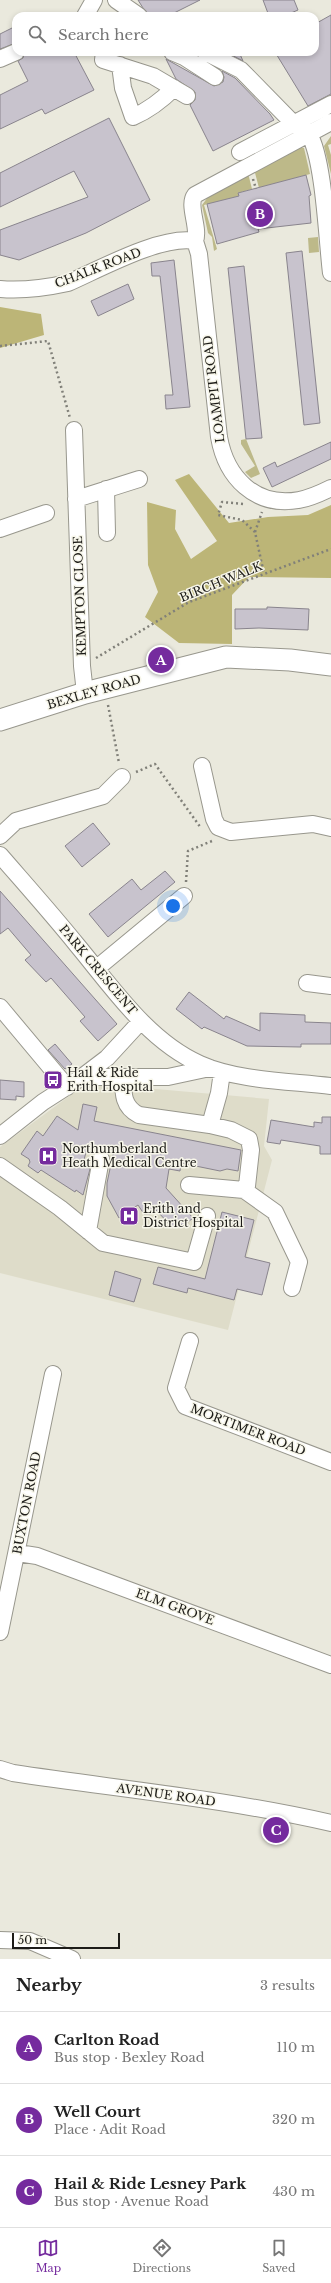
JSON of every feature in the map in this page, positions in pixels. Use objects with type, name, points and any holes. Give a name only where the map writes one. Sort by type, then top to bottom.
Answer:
[{"type":"main road","name":"BEXLEY ROAD","points":[[0,720],[85,693],[226,657],[331,665]]},
{"type":"street","points":[[87,12],[94,0]]},
{"type":"street","points":[[116,0],[133,12]]},
{"type":"street","points":[[0,59],[12,54]]},
{"type":"street","points":[[104,56],[103,60],[120,65],[153,76],[181,92],[161,101],[146,112],[133,117],[123,88],[120,65]]},
{"type":"street","points":[[182,56],[215,77]]},
{"type":"street","points":[[213,56],[240,70],[294,124],[306,129],[309,134],[318,164],[331,273]]},
{"type":"street","points":[[240,152],[331,104]]},
{"type":"street","points":[[309,134],[331,122]]},
{"type":"street","name":"LOAMPIT ROAD","points":[[309,134],[195,195],[192,202],[197,234],[195,241],[199,254],[221,450],[232,473],[250,491],[267,498],[286,501],[299,500],[331,488]]},
{"type":"street","name":"CHALK ROAD","points":[[0,288],[13,290],[54,286],[68,283],[156,246],[176,240],[195,241]]},
{"type":"street","name":"KEMPTON CLOSE","points":[[74,430],[82,666],[85,693]]},
{"type":"street","points":[[76,498],[139,479]]},
{"type":"street","points":[[106,489],[107,533]]},
{"type":"street","points":[[0,529],[46,513]]},
{"type":"street","points":[[202,766],[214,819],[218,827],[231,832],[313,824],[331,828]]},
{"type":"street","points":[[0,836],[16,821],[103,796],[122,777]]},
{"type":"street","name":"PARK CRESCENT","points":[[0,855],[46,906],[141,1021],[185,1056],[216,1070]]},
{"type":"street","points":[[97,968],[184,896]]},
{"type":"street","points":[[307,983],[331,986]]},
{"type":"street","points":[[0,1007],[67,1087]]},
{"type":"street","points":[[0,1136],[43,1102],[82,1077],[107,1058],[141,1021]]},
{"type":"street","points":[[210,1125],[219,1093],[216,1070]]},
{"type":"street","name":"PARK CRESCENT","points":[[82,1077],[168,1077],[216,1070],[331,1086]]},
{"type":"street","points":[[123,1077],[126,1103],[132,1112],[139,1115],[210,1125],[232,1130],[249,1139],[251,1150],[247,1186],[244,1190]]},
{"type":"street","points":[[88,1231],[101,1159]]},
{"type":"street","points":[[0,1166],[60,1208],[103,1243],[194,1262],[207,1216]]},
{"type":"street","points":[[189,1185],[244,1190],[275,1212],[299,1262],[292,1288]]},
{"type":"street","name":"MORTIMER ROAD","points":[[190,1341],[176,1388],[185,1406],[331,1462]]},
{"type":"street","name":"BUXTON ROAD","points":[[0,1632],[18,1553],[53,1374]]},
{"type":"street","name":"ELM GROVE","points":[[18,1553],[36,1556],[331,1665]]},
{"type":"street","name":"AVENUE ROAD","points":[[0,1769],[13,1773],[120,1789],[156,1792],[331,1823]]},
{"type":"street","points":[[0,1940],[30,1941],[72,1959]]},
{"type":"path","points":[[0,346],[48,341],[62,395],[74,430]]},
{"type":"path","points":[[264,574],[255,532],[267,498]]},
{"type":"path","points":[[247,505],[222,502],[218,515],[242,520],[255,532]]},
{"type":"path","name":"BIRCH WALK","points":[[82,666],[189,602],[331,549]]},
{"type":"path","points":[[107,688],[110,720],[122,777],[155,764],[195,820]]},
{"type":"path","points":[[184,896],[188,851],[210,841]]},
{"type":"shaded area","points":[[331,136],[331,144],[328,145],[331,155],[331,174],[324,146]]},
{"type":"shaded area","points":[[297,146],[304,148],[310,174],[259,188],[254,169]]},
{"type":"shaded area","points":[[248,173],[252,189],[238,193],[239,196],[204,205],[217,249],[214,251],[212,237],[208,233],[202,205],[211,193]]},
{"type":"shaded area","points":[[318,237],[319,252],[309,253],[308,238]]},
{"type":"shaded area","points":[[0,307],[41,314],[44,335],[0,348]]},
{"type":"shaded area","points":[[246,439],[260,474],[251,478],[245,472],[255,466],[241,444],[241,440]]},
{"type":"shaded area","points":[[189,474],[229,523],[268,517],[308,515],[331,505],[331,578],[249,577],[232,595],[232,644],[179,643],[145,617],[158,592],[148,565],[147,502],[176,510],[175,529],[191,559],[217,541],[175,480]]},
{"type":"shaded area","name":"Erith and District Hospital","points":[[87,1083],[269,1099],[264,1146],[272,1160],[228,1330],[0,1273],[0,1147]]},
{"type":"building","points":[[138,0],[200,0],[176,12],[146,12]]},
{"type":"building","points":[[263,0],[294,0],[298,10],[293,12],[268,12]]},
{"type":"building","points":[[331,15],[331,94],[308,106],[277,56],[319,56],[319,22]]},
{"type":"building","points":[[12,28],[12,44],[0,49],[0,34]]},
{"type":"building","points":[[24,56],[76,56],[94,90],[45,114],[42,109],[0,129],[0,95],[28,81],[18,61]]},
{"type":"building","points":[[234,56],[241,56],[243,61]]},
{"type":"building","points":[[166,59],[214,86],[223,82],[224,77],[222,71],[235,78],[274,120],[213,151],[190,105],[195,100],[195,92],[176,79]]},
{"type":"building","points":[[109,118],[150,200],[86,233],[19,260],[0,255],[0,230],[88,197],[74,171],[0,207],[0,173]]},
{"type":"building","points":[[306,175],[311,195],[309,196],[311,223],[258,229],[259,232],[217,244],[207,204],[239,196],[238,193]]},
{"type":"building","points":[[302,251],[320,423],[304,425],[286,253]]},
{"type":"building","points":[[174,260],[190,407],[166,409],[165,395],[173,395],[160,276],[152,276],[151,263]]},
{"type":"building","points":[[244,266],[262,438],[246,439],[228,268]]},
{"type":"building","points":[[128,284],[134,299],[98,316],[91,301]]},
{"type":"building","points":[[331,442],[331,459],[272,487],[263,468],[275,462],[277,467]]},
{"type":"building","points":[[267,607],[309,609],[308,630],[259,628],[235,629],[235,609],[267,609]]},
{"type":"building","points":[[93,823],[110,844],[82,867],[65,846]]},
{"type":"building","points":[[165,871],[175,882],[108,937],[89,914],[132,879],[141,890]]},
{"type":"building","points":[[0,891],[117,1024],[98,1041],[80,1021],[85,1017],[51,978],[46,982],[25,960],[31,955],[8,928],[0,934]]},
{"type":"building","points":[[189,992],[224,1019],[226,1016],[260,1031],[260,1013],[305,1015],[305,1022],[331,1023],[331,1044],[301,1044],[301,1047],[247,1046],[204,1027],[202,1029],[176,1009]]},
{"type":"building","points":[[55,1044],[72,1064],[65,1069],[48,1050]]},
{"type":"building","points":[[0,1080],[24,1082],[24,1097],[16,1096],[16,1100],[0,1099]]},
{"type":"building","name":"Erith and District Hospital","points":[[83,1104],[97,1107],[94,1121],[241,1150],[238,1171],[227,1169],[220,1171],[181,1163],[180,1171],[169,1169],[166,1188],[193,1218],[183,1226],[179,1222],[172,1227],[156,1210],[150,1214],[144,1214],[138,1205],[119,1218],[107,1196],[107,1183],[114,1150],[88,1144],[83,1164],[90,1169],[83,1195],[76,1190],[75,1192],[41,1170],[38,1173],[28,1166],[30,1162],[29,1159],[21,1154],[37,1131],[43,1136],[57,1116],[78,1130]]},
{"type":"building","points":[[322,1117],[331,1117],[331,1154],[320,1154],[320,1146],[281,1140],[280,1144],[267,1142],[271,1120],[314,1127],[314,1122],[322,1123]]},
{"type":"building","points":[[222,1212],[254,1220],[245,1257],[270,1263],[262,1295],[237,1289],[234,1300],[188,1288],[187,1293],[153,1284],[158,1267],[205,1279]]},
{"type":"building","points":[[115,1271],[141,1279],[134,1302],[109,1295]]},
{"type":"place","name":"Well Court","points":[[260,214]]},
{"type":"place","name":"Carlton Road","points":[[161,660]]},
{"type":"place","name":"Hail & Ride Erith Hospital","points":[[53,1080]]},
{"type":"place","name":"Northumberland Heath Medical Centre","points":[[48,1156]]},
{"type":"place","name":"Erith and District Hospital","points":[[129,1216]]},
{"type":"place","name":"Hail & Ride Lesney Park","points":[[276,1830]]}]
